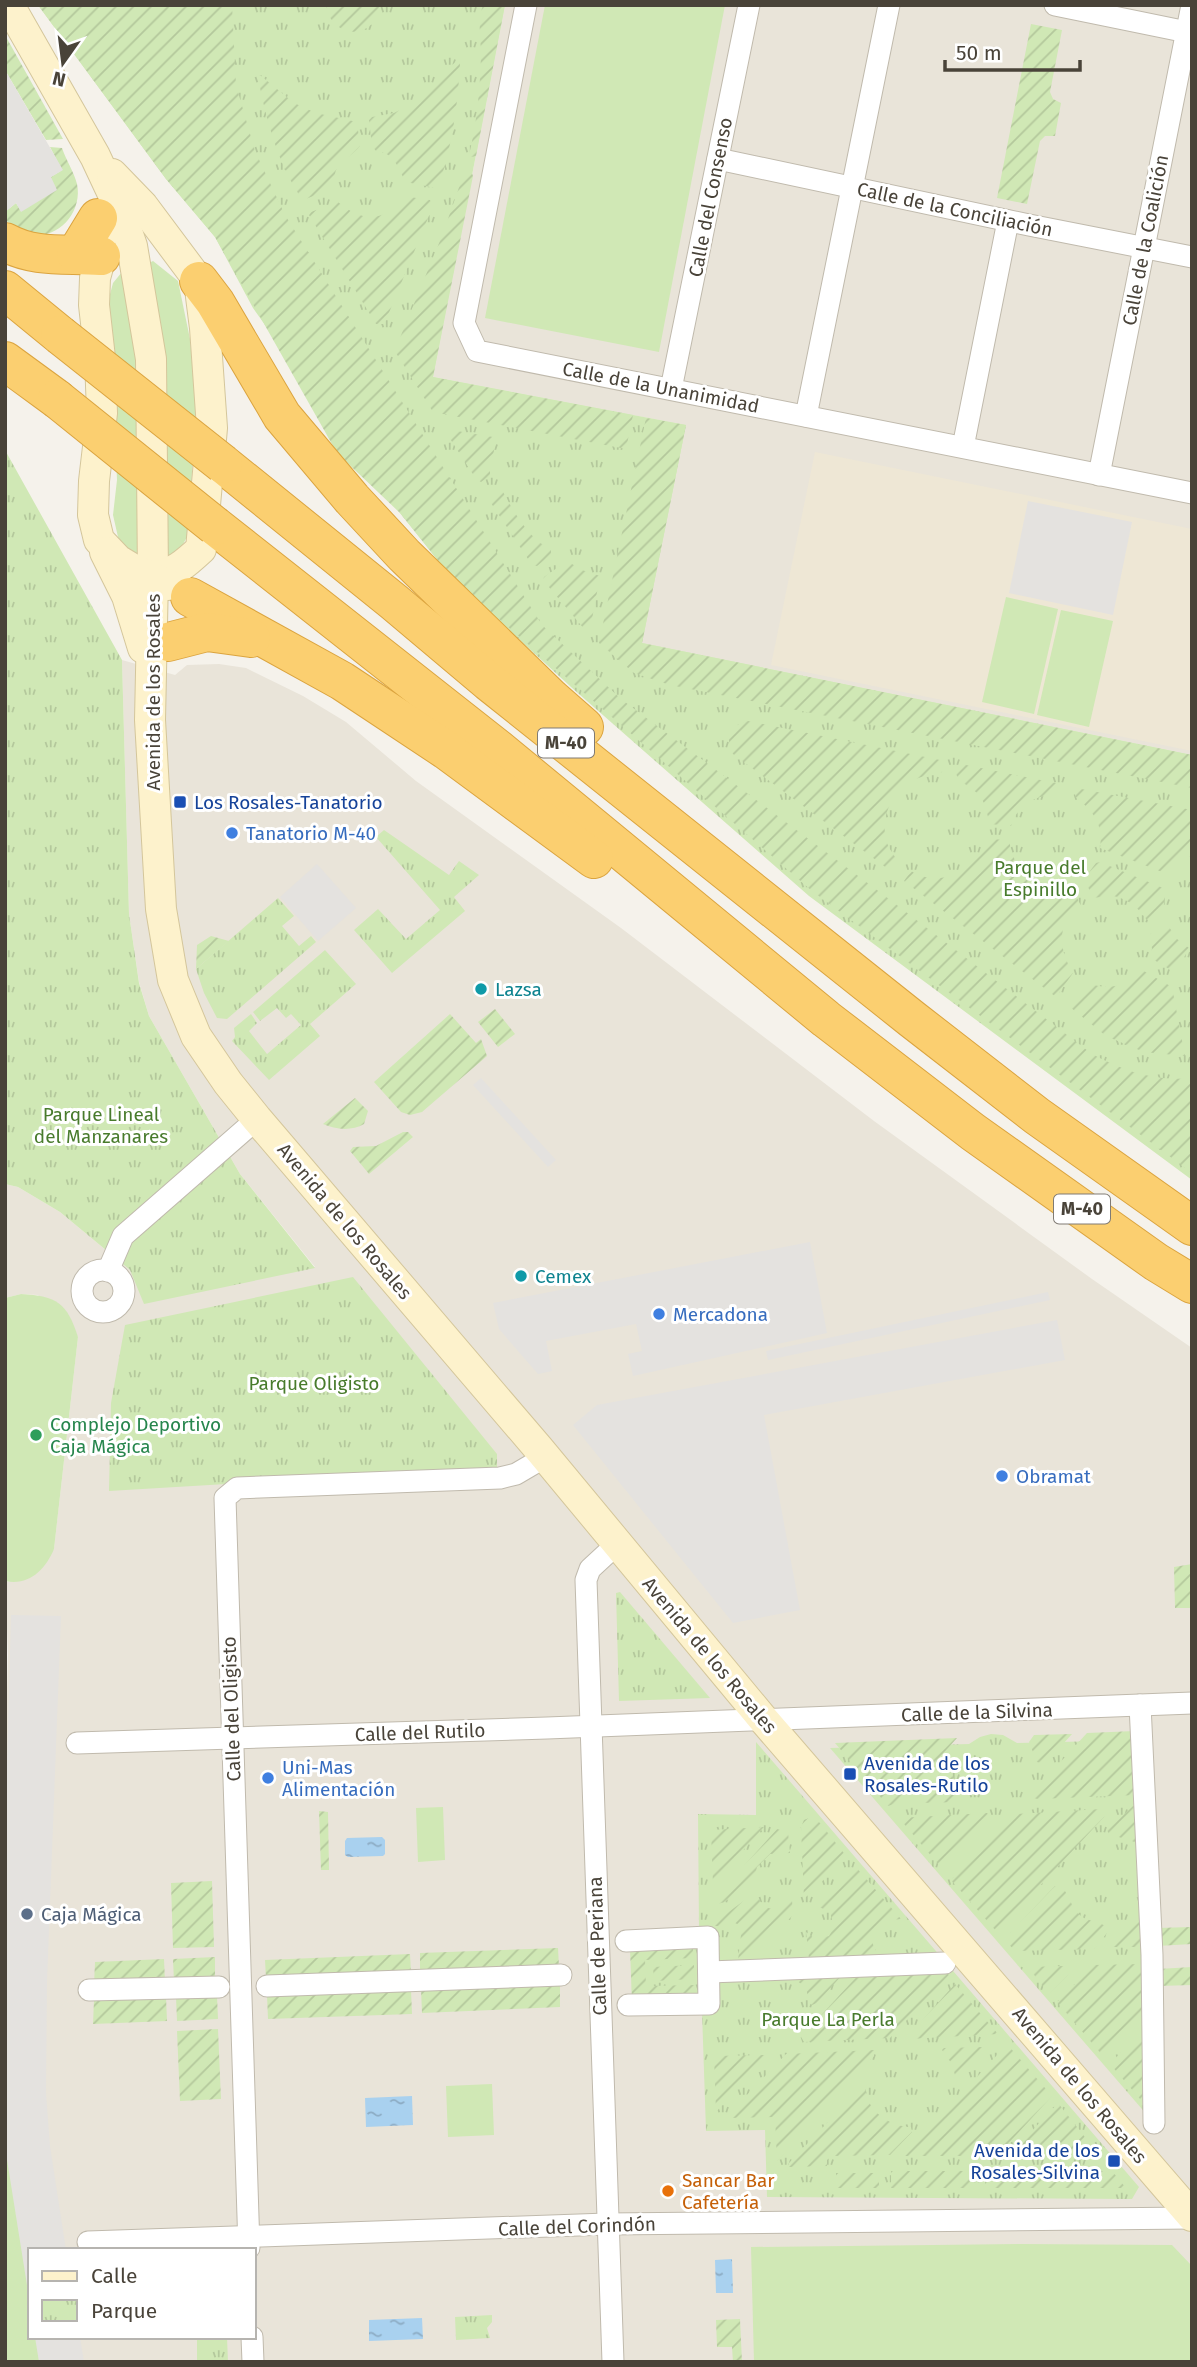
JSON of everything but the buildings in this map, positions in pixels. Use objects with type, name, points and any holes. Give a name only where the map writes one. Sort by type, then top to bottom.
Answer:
[{"type":"highway","points":[[5,242],[42,255],[103,252],[98,218]]},
{"type":"highway","points":[[192,270],[215,302],[282,416],[352,499],[404,555],[551,698],[738,859],[912,1019]]},
{"type":"highway","name":"M-40","points":[[5,290],[489,682],[912,1019],[1037,1116],[1192,1226]]},
{"type":"highway","name":"M-40","points":[[5,362],[57,399],[208,537],[498,749],[826,1019],[973,1132],[1156,1262],[1192,1284]]},
{"type":"highway","points":[[190,597],[342,681],[446,750],[754,976],[826,1019]]},
{"type":"highway","points":[[159,659],[207,632],[242,635],[280,646]]},
{"type":"highway","points":[[1037,1116],[1192,1202]]},
{"type":"highway","points":[[973,1132],[1071,1221],[1140,1273],[1192,1307]]},
{"type":"main road","name":"Avenida de los Rosales","points":[[9,5],[95,156],[118,205],[103,252],[151,359],[153,577],[159,659],[151,747],[161,909],[173,980],[196,1036],[257,1119],[545,1457],[763,1719],[1192,2217]]},
{"type":"main road","points":[[95,156],[98,218]]},
{"type":"main road","points":[[95,156],[143,206],[192,270],[205,328],[212,428],[208,537],[190,597],[159,659]]},
{"type":"main road","points":[[159,659],[99,540],[93,515],[102,413],[94,305],[95,278],[103,252],[149,245],[192,270]]},
{"type":"main road","points":[[153,577],[164,576],[185,564],[208,537]]},
{"type":"main road","points":[[99,540],[118,560],[132,569],[190,597]]},
{"type":"street","name":"Calle de la Unanimidad","points":[[526,5],[464,323],[477,351],[1192,493]]},
{"type":"street","name":"Calle del Consenso","points":[[671,389],[749,5]]},
{"type":"street","points":[[806,416],[889,5]]},
{"type":"street","points":[[1055,5],[1189,32]]},
{"type":"street","name":"Calle de la Coalición","points":[[1098,475],[1189,32],[1192,5]]},
{"type":"street","name":"Calle de la Conciliación","points":[[718,159],[1192,257]]},
{"type":"street","points":[[963,447],[1008,221]]},
{"type":"street","points":[[108,1270],[123,1236],[257,1119]]},
{"type":"street","name":"Calle del Oligisto","points":[[249,2243],[225,1498],[237,1488],[500,1478],[516,1474],[545,1457]]},
{"type":"street","name":"Calle de Periana","points":[[612,2362],[586,1580],[590,1569],[617,1544]]},
{"type":"street","name":"Calle de la Silvina","points":[[763,1719],[1192,1703]]},
{"type":"street","points":[[1140,1705],[1152,1955],[1154,2123]]},
{"type":"street","name":"Calle del Rutilo","points":[[77,1742],[590,1727],[763,1719]]},
{"type":"street","points":[[626,1941],[708,1937],[709,2004],[628,2005]]},
{"type":"street","points":[[709,1972],[945,1963]]},
{"type":"street","points":[[267,1986],[561,1975]]},
{"type":"street","points":[[89,1990],[219,1987]]},
{"type":"street","name":"Calle del Corindón","points":[[88,2242],[249,2243],[607,2224],[1192,2217]]},
{"type":"street","points":[[253,2339],[253,2362]]},
{"type":"shaded area","points":[[505,5],[1192,5],[1192,755],[641,643],[685,425],[433,377]]},
{"type":"shaded area","points":[[5,70],[63,170],[51,177],[57,190],[21,212],[16,203],[5,212]]},
{"type":"shaded area","points":[[815,452],[1192,529],[1192,751],[771,665]]},
{"type":"shaded area","points":[[1028,501],[1132,522],[1113,615],[1009,593]]},
{"type":"shaded area","points":[[122,660],[175,675],[187,665],[219,664],[246,668],[303,696],[346,722],[416,781],[621,928],[874,1121],[1192,1348],[1192,2362],[36,2362],[33,2339],[256,2339],[256,2248],[30,2248],[5,2150],[5,1773],[8,1655],[5,1581],[9,1582],[54,1549],[78,1337],[38,1295],[21,1294],[5,1298],[5,1184],[18,1187],[60,1212],[130,1270],[315,1267],[240,1174],[149,1016],[139,982],[129,914]]},
{"type":"shaded area","points":[[317,864],[356,908],[318,941],[280,897]]},
{"type":"shaded area","points":[[481,1078],[556,1160],[548,1167],[473,1085]]},
{"type":"shaded area","name":"Mercadona","points":[[810,1242],[827,1333],[633,1376],[628,1354],[642,1351],[636,1324],[546,1341],[552,1371],[538,1374],[499,1329],[493,1303]]},
{"type":"shaded area","points":[[1048,1292],[1050,1300],[768,1360],[766,1351]]},
{"type":"shaded area","points":[[1057,1320],[1065,1360],[764,1415],[800,1610],[733,1623],[573,1425],[597,1405]]},
{"type":"shaded area","name":"Caja Mágica","points":[[11,1615],[61,1616],[47,1982],[46,2093],[50,2146],[66,2248],[28,2248],[28,2291],[5,2147],[5,1845]]},
{"type":"shaded area","points":[[35,2339],[80,2339],[84,2362],[39,2362]]},
{"type":"green space","name":"Parque del Espinillo","points":[[38,5],[505,5],[433,377],[686,425],[642,643],[1192,755],[1192,1180],[809,896],[571,687],[452,578],[400,513],[253,308],[215,237],[166,179]]},
{"type":"green space","points":[[38,5],[232,5],[236,85],[255,151],[285,215],[542,625],[621,699],[1092,1054],[1140,1074],[1192,1078],[1192,1173],[812,891],[452,578],[400,513],[337,453],[215,237],[166,179]]},
{"type":"green space","points":[[326,5],[380,5],[377,17],[371,25],[353,32],[336,25]]},
{"type":"green space","points":[[483,5],[505,5],[476,156],[471,157],[469,155],[479,93],[480,24]]},
{"type":"green space","points":[[545,5],[725,5],[659,352],[485,318]]},
{"type":"green space","points":[[1031,24],[1062,30],[1050,92],[1053,99],[1061,103],[1055,136],[1045,136],[1040,141],[1027,204],[997,198]]},
{"type":"green space","points":[[5,35],[63,139],[46,140],[5,70]]},
{"type":"green space","points":[[457,60],[460,63],[456,110],[439,185],[435,188],[406,182],[392,158],[376,151],[372,146],[369,120],[394,113],[421,99]]},
{"type":"green space","points":[[260,75],[294,103],[316,113],[357,122],[360,146],[338,166],[334,188],[303,200],[294,187],[269,125],[258,78]]},
{"type":"green space","points":[[50,147],[62,148],[77,184],[76,205],[59,229],[40,235],[29,234],[5,220],[5,212],[16,203],[21,211],[51,177],[62,170]]},
{"type":"green space","points":[[467,171],[471,171],[473,176],[433,377],[633,415],[626,449],[433,412],[396,353]]},
{"type":"green space","points":[[403,196],[430,200],[433,206],[386,320],[383,324],[376,324],[309,215],[338,202],[356,213],[372,217],[388,212]]},
{"type":"green space","points":[[153,261],[178,281],[190,339],[196,409],[188,535],[181,548],[165,561],[149,263]]},
{"type":"green space","points":[[122,272],[136,329],[141,558],[124,548],[118,537],[113,515],[117,480],[109,298],[113,283]]},
{"type":"green space","points":[[646,418],[686,425],[642,643],[1192,755],[1192,788],[670,685],[634,673],[599,643]]},
{"type":"green space","points":[[451,430],[493,437],[496,442],[490,476],[481,482],[476,479],[447,434]]},
{"type":"green space","name":"Parque Lineal del Manzanares","points":[[5,450],[122,660],[129,914],[139,983],[149,1016],[240,1174],[315,1268],[144,1304],[130,1270],[60,1212],[18,1187],[5,1184]]},
{"type":"green space","points":[[497,488],[502,490],[535,539],[551,550],[551,555],[537,566],[532,565],[487,497]]},
{"type":"green space","points":[[567,561],[600,576],[590,630],[585,630],[543,580]]},
{"type":"green space","points":[[1006,597],[1058,609],[1034,714],[982,702]]},
{"type":"green space","points":[[1061,610],[1113,621],[1089,727],[1037,715]]},
{"type":"green space","points":[[748,721],[940,760],[943,764],[942,772],[919,778],[900,790],[886,815],[885,834],[898,862],[892,872],[733,754],[729,748],[729,733],[740,723]]},
{"type":"green space","points":[[961,764],[1060,784],[1058,793],[1043,796],[1023,806],[1011,826],[990,824],[980,796],[957,776],[956,768]]},
{"type":"green space","points":[[1076,788],[1192,810],[1192,855],[1181,861],[1170,875],[1100,848],[1099,825],[1087,807],[1075,797]]},
{"type":"green space","points":[[384,830],[449,875],[459,861],[479,875],[454,897],[465,911],[392,973],[354,930],[378,909],[406,939],[440,910],[376,837]]},
{"type":"green space","points":[[988,839],[1009,840],[1016,862],[1029,877],[1047,884],[1070,883],[1081,906],[1063,928],[1065,956],[1073,973],[1056,997],[904,881],[911,871],[934,878],[957,873],[976,859]]},
{"type":"green space","points":[[1100,862],[1163,888],[1163,915],[1150,921],[1134,905],[1123,899],[1111,896],[1093,897],[1084,879],[1096,863]]},
{"type":"green space","points":[[278,898],[294,916],[282,926],[299,946],[311,936],[316,942],[227,1019],[217,1018],[204,993],[196,969]]},
{"type":"green space","points":[[1169,927],[1177,939],[1189,948],[1176,973],[1149,957],[1152,949],[1150,934]]},
{"type":"green space","points":[[211,936],[229,941],[196,969],[197,945]]},
{"type":"green space","points":[[325,950],[356,984],[310,1024],[320,1036],[269,1080],[232,1041],[235,1037],[234,1028],[251,1014],[257,1023],[249,1031],[267,1054],[301,1025],[291,1014],[286,1018],[277,1008],[260,1021],[253,1012]]},
{"type":"green space","points":[[1142,970],[1172,987],[1185,1056],[1144,1052],[1106,1036],[1070,1007],[1086,983],[1116,986],[1129,981]]},
{"type":"green space","points":[[495,1009],[515,1034],[498,1047],[478,1022]]},
{"type":"green space","points":[[450,1014],[476,1043],[481,1039],[487,1056],[422,1112],[410,1115],[401,1112],[374,1082]]},
{"type":"green space","points":[[355,1098],[368,1111],[364,1124],[344,1129],[323,1124]]},
{"type":"green space","points":[[408,1132],[413,1137],[369,1174],[350,1151],[353,1147],[376,1146]]},
{"type":"green space","name":"Parque Oligisto","points":[[353,1277],[497,1454],[497,1468],[109,1491],[111,1403],[125,1325]]},
{"type":"green space","name":"Complejo Deportivo Caja Mágica","points":[[21,1294],[44,1297],[59,1304],[70,1316],[78,1337],[54,1549],[46,1564],[35,1575],[14,1582],[5,1581],[5,1298]]},
{"type":"green space","points":[[1192,1564],[1192,1608],[1175,1608],[1174,1567]]},
{"type":"green space","points":[[620,1592],[710,1698],[619,1701],[616,1593]]},
{"type":"green space","points":[[1135,1731],[1137,1795],[1033,1798],[1033,1792],[1087,1733]]},
{"type":"green space","points":[[991,1734],[1003,1735],[1017,1743],[1142,1740],[1154,2123],[830,1748],[969,1744]]},
{"type":"green space","points":[[1072,1734],[1045,1764],[1037,1762],[1029,1742],[1034,1735]]},
{"type":"green space","points":[[957,1738],[900,1802],[888,1806],[835,1743]]},
{"type":"green space","name":"Parque La Perla","points":[[756,1742],[1139,2187],[1132,2199],[767,2197],[765,2130],[706,2131],[702,2012],[632,2014],[631,1934],[699,1930],[698,1814],[756,1815]]},
{"type":"green space","points":[[944,1769],[951,1773],[962,1796],[959,1802],[919,1803],[919,1798]]},
{"type":"green space","points":[[1133,1806],[1137,1808],[1138,1843],[1109,1834],[1107,1830]]},
{"type":"green space","points":[[443,1807],[445,1860],[418,1862],[416,1808]]},
{"type":"green space","points":[[1102,1809],[1106,1812],[1104,1817],[997,1932],[951,1880],[1014,1814]]},
{"type":"green space","points":[[319,1811],[328,1812],[329,1870],[321,1870]]},
{"type":"green space","points":[[987,1813],[991,1821],[944,1871],[899,1818]]},
{"type":"green space","points":[[809,1818],[820,1823],[847,1857],[804,1899],[801,1827],[804,1820]]},
{"type":"green space","points":[[764,1827],[713,1884],[711,1830]]},
{"type":"green space","points":[[777,1829],[788,1832],[790,1853],[770,1854],[757,1867],[753,1883],[715,1905],[715,1898]]},
{"type":"green space","points":[[855,1866],[901,1919],[884,1922],[874,1929],[872,1940],[880,1957],[809,1959],[806,1932],[815,1939],[829,1936],[834,1927],[830,1912],[817,1906]]},
{"type":"green space","points":[[212,1881],[214,1947],[173,1948],[171,1883]]},
{"type":"green space","points":[[1055,1886],[1061,1886],[1081,1916],[1105,1926],[1108,1928],[1107,1933],[1094,1949],[1015,1951],[1004,1939]]},
{"type":"green space","points":[[757,1896],[768,1908],[781,1906],[792,1900],[793,1915],[749,1960],[738,1961],[742,1926],[728,1920],[723,1926],[715,1926],[715,1922],[749,1897]]},
{"type":"green space","points":[[1141,1914],[1142,1947],[1109,1947],[1138,1916]]},
{"type":"green space","points":[[1192,1927],[1192,1944],[1157,1946],[1156,1928]]},
{"type":"green space","points":[[693,1947],[693,1958],[645,1960],[646,1986],[695,1985],[695,1995],[632,1998],[630,1950]]},
{"type":"green space","points":[[558,1948],[559,1967],[420,1972],[420,1953]]},
{"type":"green space","points":[[410,1954],[411,1973],[266,1979],[265,1960]]},
{"type":"green space","points":[[215,1957],[215,1980],[174,1982],[173,1959]]},
{"type":"green space","points":[[164,1959],[165,1982],[94,1985],[95,1962]]},
{"type":"green space","points":[[1142,1964],[1144,2012],[1103,2056],[1057,2002],[1094,1965]]},
{"type":"green space","points":[[694,1965],[694,1979],[654,1981],[653,1967]]},
{"type":"green space","points":[[1065,1966],[1069,1969],[1068,1975],[1049,1994],[1028,1967]]},
{"type":"green space","points":[[1192,1967],[1192,1985],[1159,1986],[1158,1969]]},
{"type":"green space","points":[[944,1970],[949,1975],[890,2038],[804,2042],[801,2037],[860,1973]]},
{"type":"green space","points":[[843,1974],[817,2003],[812,2005],[809,2003],[806,1987],[794,1979]]},
{"type":"green space","points":[[560,1984],[560,2007],[422,2013],[421,1989]]},
{"type":"green space","points":[[955,1984],[998,2034],[909,2039],[908,2036]]},
{"type":"green space","points":[[411,1990],[412,2014],[268,2019],[267,1995]]},
{"type":"green space","points":[[217,1996],[218,2019],[177,2021],[176,1997]]},
{"type":"green space","points":[[166,1997],[167,2021],[93,2024],[94,2000]]},
{"type":"green space","points":[[218,2029],[221,2099],[180,2101],[177,2031]]},
{"type":"green space","points":[[1140,2032],[1145,2033],[1145,2101],[1141,2100],[1110,2064]]},
{"type":"green space","points":[[1007,2044],[1052,2096],[997,2156],[905,2156]]},
{"type":"green space","points":[[985,2047],[986,2050],[956,2079],[952,2064],[942,2050]]},
{"type":"green space","points":[[874,2050],[874,2056],[777,2161],[775,2117],[725,2118],[786,2054]]},
{"type":"green space","points":[[714,2056],[767,2056],[716,2112]]},
{"type":"green space","points":[[492,2084],[494,2135],[448,2137],[446,2086]]},
{"type":"green space","points":[[861,2087],[864,2087],[870,2104],[878,2113],[894,2123],[911,2127],[912,2132],[890,2155],[832,2156],[827,2160],[827,2166],[789,2167],[789,2163]]},
{"type":"green space","points":[[1058,2103],[1099,2155],[1010,2154]]},
{"type":"green space","points":[[5,2142],[28,2263],[28,2339],[41,2339],[46,2362],[5,2362]]},
{"type":"green space","points":[[891,2171],[973,2171],[973,2188],[891,2188]]},
{"type":"green space","points":[[985,2171],[1112,2171],[1126,2188],[985,2188]]},
{"type":"green space","points":[[836,2173],[879,2173],[879,2188],[836,2188]]},
{"type":"green space","points":[[1172,2245],[1192,2266],[1192,2362],[754,2362],[751,2247]]},
{"type":"green space","points":[[492,2315],[492,2322],[487,2328],[490,2338],[456,2340],[455,2317]]},
{"type":"green space","points":[[740,2319],[742,2362],[733,2362],[732,2347],[717,2347],[716,2320]]},
{"type":"green space","points":[[197,2339],[227,2339],[228,2362],[197,2362]]},
{"type":"water","points":[[382,1837],[385,1840],[383,1856],[345,1855],[347,1838]]},
{"type":"water","points":[[412,2096],[413,2125],[366,2127],[365,2098]]},
{"type":"water","points":[[732,2259],[733,2293],[716,2293],[715,2260]]},
{"type":"water","points":[[422,2318],[423,2339],[369,2341],[369,2320]]},
{"type":"place","name":"Los Rosales-Tanatorio","points":[[180,802]]},
{"type":"place","name":"Tanatorio M-40","points":[[232,833]]},
{"type":"place","name":"Lazsa","points":[[481,989]]},
{"type":"place","name":"Cemex","points":[[521,1276]]},
{"type":"place","name":"Mercadona","points":[[659,1314]]},
{"type":"place","name":"Complejo Deportivo Caja Mágica","points":[[36,1435]]},
{"type":"place","name":"Obramat","points":[[1002,1476]]},
{"type":"place","name":"Avenida de los Rosales-Rutilo","points":[[850,1774]]},
{"type":"place","name":"Uni-Mas Alimentación","points":[[268,1778]]},
{"type":"place","name":"Caja Mágica","points":[[27,1914]]},
{"type":"place","name":"Avenida de los Rosales-Silvina","points":[[1114,2161]]},
{"type":"place","name":"Sancar Bar Cafetería","points":[[668,2191]]}]
